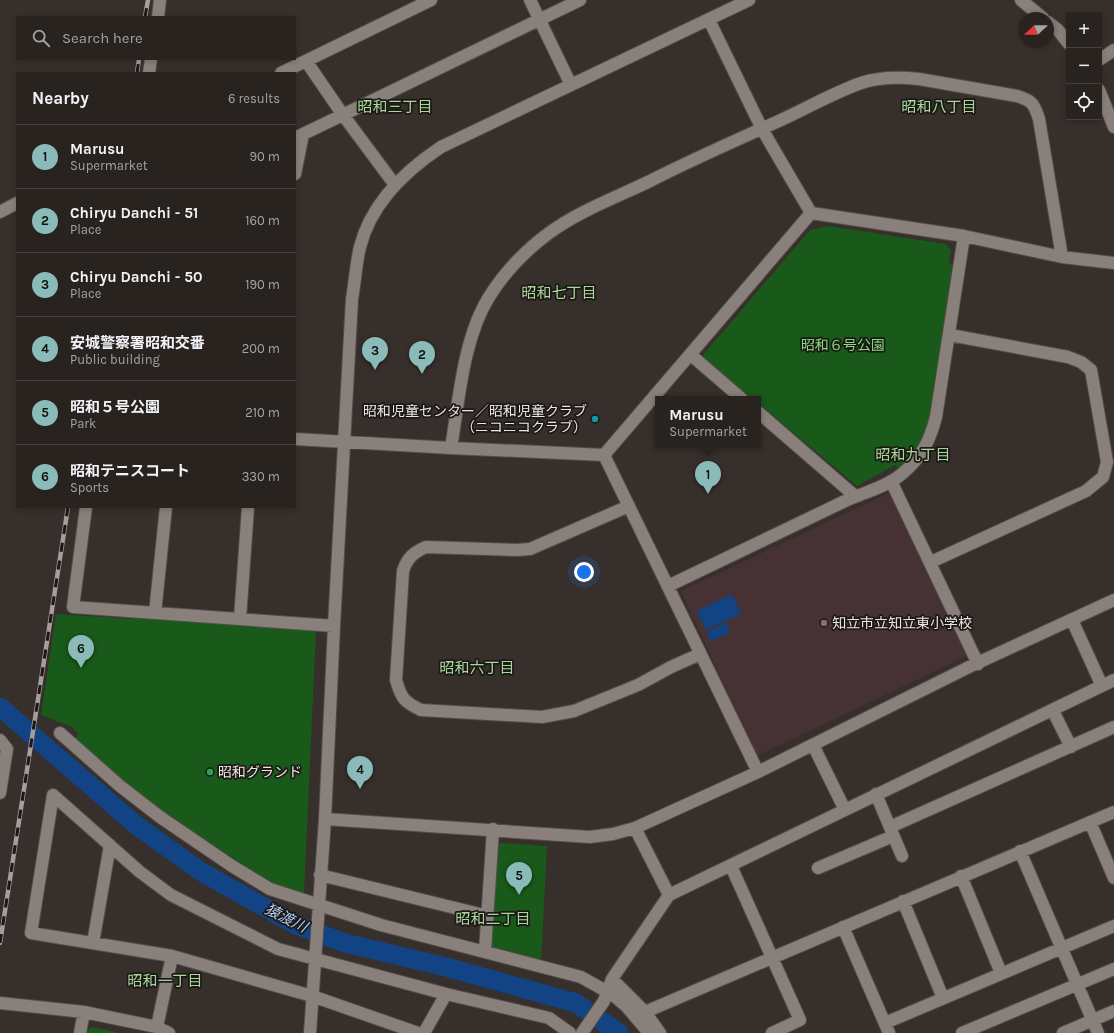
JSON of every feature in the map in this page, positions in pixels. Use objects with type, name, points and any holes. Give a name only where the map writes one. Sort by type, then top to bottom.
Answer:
[{"type":"street","points":[[158,16],[160,0]]},
{"type":"street","points":[[283,72],[431,0]]},
{"type":"street","points":[[530,0],[571,85]]},
{"type":"street","points":[[296,164],[299,136],[580,0]]},
{"type":"street","points":[[310,1033],[325,819],[352,299],[360,247],[373,213],[395,185],[417,163],[441,147],[749,0]]},
{"type":"street","points":[[1021,0],[1036,12]]},
{"type":"street","points":[[709,20],[762,129],[811,213]]},
{"type":"street","points":[[1054,27],[1066,40]]},
{"type":"street","points":[[1102,58],[1114,50]]},
{"type":"street","points":[[149,72],[151,60]]},
{"type":"street","points":[[306,61],[343,115],[395,185]]},
{"type":"street","points":[[451,448],[468,347],[479,316],[489,297],[518,259],[549,232],[575,217],[850,88],[872,81],[911,78],[968,86],[1026,99],[1034,105],[1039,119],[1062,257]]},
{"type":"street","points":[[1102,97],[1114,127]]},
{"type":"street","points":[[0,212],[16,204]]},
{"type":"street","points":[[811,213],[964,236],[1062,257],[1114,263]]},
{"type":"street","points":[[604,454],[691,355],[811,213]]},
{"type":"street","points":[[668,586],[855,496],[891,481],[902,474],[916,461],[930,440],[936,417],[950,335],[964,236]]},
{"type":"street","points":[[931,562],[1086,490],[1103,477],[1107,462],[1091,370],[1080,362],[1068,358],[950,335]]},
{"type":"street","points":[[691,355],[739,396]]},
{"type":"street","points":[[761,415],[855,496]]},
{"type":"street","points":[[296,439],[344,440],[451,448],[604,454]]},
{"type":"street","points":[[604,454],[758,772]]},
{"type":"street","points":[[891,481],[931,562],[978,664]]},
{"type":"street","points":[[629,506],[530,548],[517,550],[426,547],[416,551],[406,562],[402,571],[396,680],[400,694],[407,704],[421,710],[542,717],[574,712],[597,703],[700,654]]},
{"type":"street","points":[[86,508],[73,606],[334,626]]},
{"type":"street","points":[[155,613],[166,508]]},
{"type":"street","points":[[240,619],[248,508]]},
{"type":"street","points":[[325,819],[590,837],[613,834],[635,828],[813,746],[978,664],[1114,600]]},
{"type":"street","points":[[1072,620],[1102,686]]},
{"type":"street","points":[[582,1033],[606,996],[612,979],[669,895],[876,794],[1053,711],[1114,680]]},
{"type":"street","points":[[1053,711],[1071,747]]},
{"type":"street","points":[[818,868],[1114,727]]},
{"type":"street","points":[[60,733],[120,786],[206,849],[270,889],[318,909],[485,951],[553,971],[581,977],[606,996],[627,1007],[650,1033]]},
{"type":"street","points":[[0,740],[7,749],[0,793]]},
{"type":"street","points":[[813,746],[845,810]]},
{"type":"street","points":[[418,1033],[312,996],[172,956],[31,933],[53,794],[140,872],[170,895],[278,949],[315,956],[446,994],[549,1018],[570,1033]]},
{"type":"street","points":[[876,794],[902,856]]},
{"type":"street","points":[[645,1012],[1114,812]]},
{"type":"street","points":[[1090,822],[1114,878]]},
{"type":"street","points":[[635,828],[669,895]]},
{"type":"street","points":[[485,951],[493,830]]},
{"type":"street","points":[[93,943],[110,845]]},
{"type":"street","points":[[1020,851],[1098,1033]]},
{"type":"street","points":[[731,866],[800,1020],[772,1033]]},
{"type":"street","points":[[320,875],[488,916]]},
{"type":"street","points":[[961,876],[1002,973]]},
{"type":"street","points":[[903,901],[943,998]]},
{"type":"street","points":[[843,927],[887,1028],[943,998],[1114,926]]},
{"type":"street","points":[[156,1027],[172,956]]},
{"type":"street","points":[[962,1033],[1114,969]]},
{"type":"street","points":[[612,979],[645,1012],[660,1033]]},
{"type":"street","points":[[424,1033],[446,994]]},
{"type":"street","points":[[0,1002],[84,1012],[156,1027],[169,1033]]},
{"type":"street","points":[[1063,1033],[1114,1011]]},
{"type":"street","points":[[80,1033],[84,1012]]},
{"type":"shaded area","name":"知立市立知立東小学校","points":[[889,493],[967,656],[757,756],[681,591]]},
{"type":"green space","name":"昭和６号公園","points":[[828,226],[946,244],[951,251],[949,263],[956,264],[933,415],[925,440],[900,471],[895,465],[857,486],[761,406],[761,396],[749,396],[704,358],[703,355],[810,230]]},
{"type":"green space","name":"昭和グランド","points":[[136,611],[316,631],[304,894],[274,884],[147,803],[74,741],[78,734],[72,727],[41,715],[56,614],[134,619]]},
{"type":"green space","points":[[501,843],[547,846],[541,963],[493,949],[491,945],[497,845]]},
{"type":"green space","points":[[92,1027],[120,1033],[87,1033],[87,1030]]},
{"type":"water","points":[[732,594],[741,614],[706,630],[697,611]]},
{"type":"water","points":[[726,623],[730,632],[711,641],[707,632]]},
{"type":"waterway","name":"猿渡川","points":[[0,707],[136,825],[200,871],[296,925],[345,943],[446,967],[576,1003],[619,1033]]},
{"type":"railway","points":[[145,16],[148,0]]},
{"type":"railway","points":[[137,72],[139,60]]},
{"type":"railway","points":[[0,943],[68,508]]},
{"type":"place","name":"Chiryu Danchi - 50","points":[[375,370]]},
{"type":"place","name":"Chiryu Danchi - 51","points":[[422,374]]},
{"type":"place","name":"昭和児童センター／昭和児童クラブ （ニコニコクラブ）","points":[[595,419]]},
{"type":"place","name":"Marusu","points":[[708,494]]},
{"type":"place","name":"知立市立知立東小学校","points":[[824,623]]},
{"type":"place","name":"昭和テニスコート","points":[[81,668]]},
{"type":"place","name":"昭和グランド","points":[[210,772]]},
{"type":"place","name":"安城警察署昭和交番","points":[[360,789]]},
{"type":"place","name":"昭和５号公園","points":[[519,895]]},
{"type":"district","name":"昭和三丁目","points":[[395,107]]},
{"type":"district","name":"昭和八丁目","points":[[939,107]]},
{"type":"district","name":"昭和七丁目","points":[[559,293]]},
{"type":"district","name":"昭和九丁目","points":[[913,455]]},
{"type":"district","name":"昭和六丁目","points":[[477,668]]},
{"type":"district","name":"昭和二丁目","points":[[493,919]]},
{"type":"district","name":"昭和一丁目","points":[[165,981]]}]
